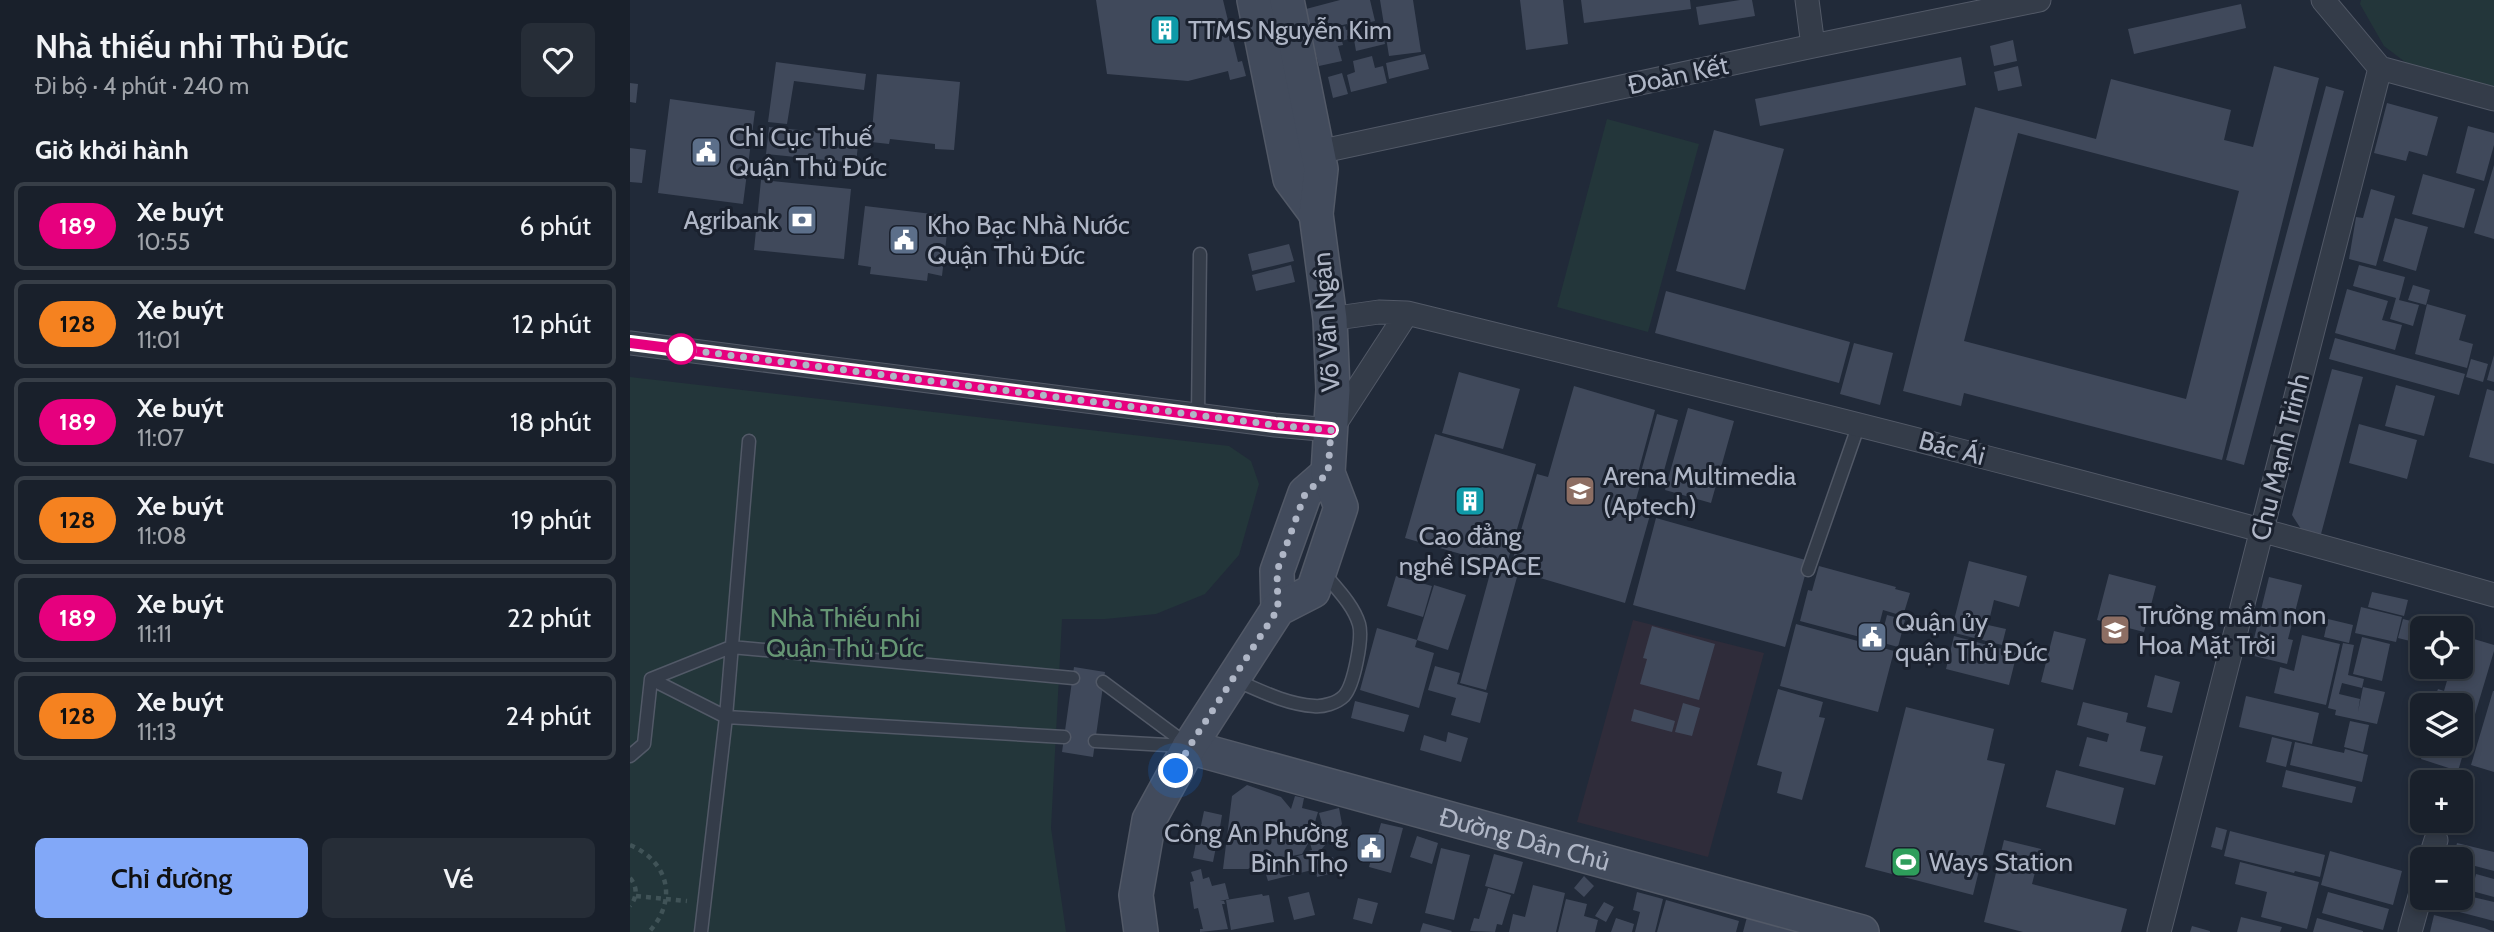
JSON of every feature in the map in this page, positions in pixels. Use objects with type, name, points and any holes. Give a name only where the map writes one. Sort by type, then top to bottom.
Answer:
[{"type":"main road","name":"Võ Văn Ngân","points":[[1254,0],[1290,179],[1316,214]]},
{"type":"main road","name":"Võ Văn Ngân","points":[[1142,932],[1136,895],[1149,820],[1189,747],[1278,609],[1312,591],[1340,507],[1328,473],[1333,390],[1330,319],[1316,214],[1321,169],[1287,0]]},
{"type":"main road","points":[[1278,609],[1277,571],[1305,494],[1328,473]]},
{"type":"main road","name":"Đường Dân Chủ","points":[[1189,747],[1862,932]]},
{"type":"street","points":[[1807,0],[1813,46]]},
{"type":"street","name":"Đoàn Kết","points":[[1318,152],[2039,0]]},
{"type":"street","points":[[2323,0],[2380,68],[2494,99]]},
{"type":"street","name":"Chu Mạnh Trinh","points":[[2159,932],[2380,68]]},
{"type":"street","name":"Bác Ái","points":[[1330,319],[1379,312],[1408,313],[1858,424],[2262,529],[2494,595]]},
{"type":"street","points":[[630,343],[1331,430],[1408,313]]},
{"type":"street","points":[[2410,932],[2416,910]]},
{"type":"lane","points":[[1198,415],[1200,254]]},
{"type":"lane","points":[[1808,570],[1858,424]]},
{"type":"lane","points":[[701,932],[726,717],[749,441]]},
{"type":"lane","points":[[1233,679],[1280,699],[1316,707],[1335,702],[1345,695],[1361,639],[1359,625],[1353,611],[1321,569]]},
{"type":"lane","points":[[651,679],[731,647],[1073,678]]},
{"type":"lane","points":[[651,679],[726,717],[1064,737]]},
{"type":"lane","points":[[630,757],[644,744],[651,679]]},
{"type":"lane","points":[[1103,682],[1189,747]]},
{"type":"lane","points":[[1095,741],[1189,747]]},
{"type":"path","points":[[630,845],[644,851],[655,861],[663,874],[666,899],[660,918],[649,932]]},
{"type":"path","points":[[630,878],[634,882],[636,895],[630,906]]},
{"type":"path","points":[[636,895],[705,903]]},
{"type":"shaded area","points":[[1633,620],[1764,653],[1708,857],[1577,822]]},
{"type":"green space","points":[[2361,0],[2494,0],[2494,92],[2417,71],[2384,46],[2360,4]]},
{"type":"green space","points":[[1607,119],[1699,144],[1648,332],[1557,307]]},
{"type":"green space","name":"Nhà Thiếu nhi Quận Thủ Đức","points":[[630,377],[1229,446],[1251,461],[1259,484],[1239,555],[1205,594],[1156,614],[1105,619],[1062,619],[1051,828],[1066,932],[630,932]]},
{"type":"building","name":"TTMS Nguyễn Kim","points":[[1096,0],[1223,0],[1238,62],[1242,61],[1246,76],[1230,80],[1228,71],[1188,81],[1107,74]]},
{"type":"building","points":[[1340,0],[1370,0],[1375,21],[1348,27],[1347,24],[1338,26],[1337,23],[1311,30],[1306,9]]},
{"type":"building","points":[[1380,0],[1413,0],[1421,52],[1389,56]]},
{"type":"building","points":[[1520,0],[1563,0],[1568,44],[1526,50]]},
{"type":"building","points":[[1581,0],[1690,0],[1691,9],[1584,23]]},
{"type":"building","points":[[1752,0],[1755,16],[1699,25],[1696,7]]},
{"type":"building","points":[[2241,4],[2246,28],[2134,54],[2128,29]]},
{"type":"building","points":[[1335,26],[1335,29],[1345,26],[1346,30],[1350,29],[1351,35],[1342,41],[1343,45],[1338,46],[1342,61],[1319,66],[1310,32]]},
{"type":"building","points":[[1381,27],[1385,44],[1356,51],[1353,34]]},
{"type":"building","points":[[2013,40],[2017,61],[1994,66],[1990,46]]},
{"type":"building","points":[[1425,54],[1429,69],[1389,79],[1386,63]]},
{"type":"building","points":[[1372,56],[1375,68],[1383,66],[1387,83],[1351,92],[1347,75],[1355,72],[1353,61]]},
{"type":"building","points":[[1961,57],[1966,85],[1760,126],[1755,99]]},
{"type":"building","points":[[776,62],[866,74],[864,90],[794,81],[787,124],[768,122]]},
{"type":"building","points":[[2018,66],[2022,86],[1998,91],[1994,72]]},
{"type":"building","points":[[2274,66],[2319,78],[2222,460],[1964,393],[1961,406],[1903,391],[1975,107],[2096,139],[2111,79],[2231,110],[2224,140],[2253,147]],"holes":[[[2018,133],[2239,191],[2186,399],[1964,341]]]},
{"type":"building","points":[[1342,73],[1348,94],[1333,98],[1328,77]]},
{"type":"building","points":[[877,74],[960,82],[954,150],[935,149],[935,144],[890,139],[889,144],[871,142]]},
{"type":"building","points":[[630,83],[638,84],[636,103],[630,102]]},
{"type":"building","points":[[2326,86],[2344,91],[2244,465],[2226,460]]},
{"type":"building","name":"Chi Cục Thuế Quận Thủ Đức","points":[[670,99],[755,111],[743,204],[658,193]]},
{"type":"building","points":[[2387,103],[2438,117],[2427,156],[2409,151],[2406,161],[2374,153]]},
{"type":"building","points":[[2468,126],[2494,133],[2494,145],[2484,181],[2456,173]]},
{"type":"building","points":[[769,127],[859,136],[856,163],[766,154]]},
{"type":"building","points":[[1714,130],[1784,149],[1745,290],[1676,271]]},
{"type":"building","points":[[630,148],[646,150],[642,183],[630,182]]},
{"type":"building","points":[[2494,165],[2494,239],[2474,233]]},
{"type":"building","points":[[2423,174],[2475,189],[2464,228],[2412,214]]},
{"type":"building","name":"Agribank","points":[[761,180],[851,189],[844,259],[754,250]]},
{"type":"building","points":[[2371,189],[2395,196],[2376,266],[2349,259],[2356,217],[2363,218]]},
{"type":"building","name":"Kho Bạc Nhà Nước Quận Thủ Đức","points":[[865,206],[949,216],[942,276],[928,273],[927,281],[870,274],[871,267],[858,265]]},
{"type":"building","points":[[2395,218],[2428,227],[2416,271],[2383,261]]},
{"type":"building","points":[[1289,244],[1294,261],[1252,271],[1248,254]]},
{"type":"building","points":[[1291,265],[1295,282],[1256,291],[1252,275]]},
{"type":"building","points":[[2359,265],[2405,277],[2399,300],[2419,305],[2413,326],[2390,319],[2396,298],[2353,286]]},
{"type":"building","points":[[2413,285],[2430,290],[2426,305],[2408,300]]},
{"type":"building","points":[[2347,289],[2388,301],[2382,320],[2402,325],[2395,350],[2335,333]]},
{"type":"building","points":[[1666,291],[1850,342],[1839,383],[1655,333]]},
{"type":"building","points":[[2427,304],[2466,315],[2459,340],[2473,344],[2467,368],[2415,354]]},
{"type":"building","points":[[2335,338],[2465,374],[2459,395],[2329,359]]},
{"type":"building","points":[[1854,343],[1893,353],[1880,405],[1840,394]]},
{"type":"building","points":[[2494,355],[2494,382],[2487,380]]},
{"type":"building","points":[[2471,359],[2488,364],[2483,382],[2466,377]]},
{"type":"building","points":[[2332,369],[2363,377],[2321,534],[2301,529],[2292,515]]},
{"type":"building","points":[[1459,372],[1520,389],[1503,449],[1442,433]]},
{"type":"building","points":[[2396,385],[2435,396],[2424,436],[2385,426]]},
{"type":"building","name":"Arena Multimedia (Aptech)","points":[[1574,386],[1655,410],[1636,480],[1641,482],[1635,503],[1652,508],[1625,603],[1510,569],[1537,474],[1548,477]]},
{"type":"building","points":[[2487,389],[2494,391],[2494,464],[2469,457]]},
{"type":"building","points":[[1688,408],[1734,421],[1711,503],[1665,490]]},
{"type":"building","points":[[1657,414],[1678,420],[1662,478],[1641,472]]},
{"type":"building","points":[[2359,424],[2417,440],[2407,479],[2349,463]]},
{"type":"building","name":"Cao đẳng nghề ISPACE","points":[[1435,434],[1536,464],[1506,567],[1405,538]]},
{"type":"building","points":[[1656,518],[1809,561],[1785,647],[1633,605]]},
{"type":"building","points":[[1969,561],[2027,576],[2019,607],[1994,600],[1988,625],[2006,629],[2002,645],[1951,632]]},
{"type":"building","points":[[1819,566],[1910,593],[1903,616],[1883,610],[1875,641],[1800,621],[1808,590],[1812,591]]},
{"type":"building","points":[[1491,570],[1517,577],[1486,690],[1460,683]]},
{"type":"building","points":[[2109,574],[2156,586],[2144,632],[2097,620]]},
{"type":"building","points":[[1396,576],[1432,586],[1423,617],[1387,606]]},
{"type":"building","points":[[2269,577],[2302,585],[2288,639],[2293,640],[2287,664],[2250,655]]},
{"type":"building","points":[[1434,585],[1466,595],[1448,650],[1417,640]]},
{"type":"building","points":[[2372,592],[2408,600],[2404,616],[2368,607]]},
{"type":"building","points":[[2361,607],[2402,617],[2396,642],[2355,633]]},
{"type":"building","points":[[1887,615],[1905,620],[1898,647],[1880,642]]},
{"type":"building","points":[[2328,619],[2353,625],[2349,643],[2324,637]]},
{"type":"building","points":[[2403,619],[2410,621],[2410,641],[2398,638]]},
{"type":"building","points":[[1796,624],[1894,651],[1878,712],[1780,686]]},
{"type":"building","points":[[1652,626],[1715,644],[1699,700],[1640,684],[1647,659],[1643,658]]},
{"type":"building","points":[[1377,628],[1417,640],[1415,647],[1434,653],[1419,708],[1360,690]]},
{"type":"building","points":[[2054,631],[2086,639],[2073,690],[2041,682]]},
{"type":"building","points":[[2302,635],[2340,644],[2326,705],[2274,693],[2280,667],[2294,671]]},
{"type":"building","points":[[1954,636],[2017,653],[2009,685],[1946,669]]},
{"type":"building","points":[[2362,637],[2390,644],[2382,681],[2353,674]]},
{"type":"building","points":[[2474,639],[2494,645],[2494,651],[2473,721],[2473,693],[2436,693],[2438,689],[2444,691],[2448,679],[2473,679]]},
{"type":"building","points":[[2343,643],[2354,645],[2348,675],[2364,679],[2362,688],[2342,683],[2339,694],[2360,699],[2358,712],[2363,687],[2385,692],[2377,724],[2335,715],[2336,710],[2328,708]]},
{"type":"building","points":[[1435,666],[1460,673],[1457,684],[1488,693],[1480,723],[1451,715],[1456,698],[1428,690]]},
{"type":"building","points":[[1074,667],[1105,672],[1093,757],[1062,752]]},
{"type":"building","points":[[2155,675],[2180,682],[2172,713],[2147,707]]},
{"type":"building","points":[[1778,689],[1823,702],[1819,717],[1825,718],[1802,800],[1777,793],[1782,772],[1757,765]]},
{"type":"building","points":[[2494,691],[2494,772],[2471,765]]},
{"type":"building","points":[[2246,696],[2319,713],[2312,744],[2239,727]]},
{"type":"building","points":[[1355,701],[1409,715],[1404,732],[1351,718]]},
{"type":"building","points":[[2083,702],[2128,713],[2126,722],[2146,727],[2140,751],[2163,756],[2155,785],[2079,766],[2087,737],[2107,742],[2109,734],[2077,725]]},
{"type":"building","points":[[1683,703],[1700,708],[1692,736],[1675,732]]},
{"type":"building","points":[[1906,707],[1994,729],[1987,760],[2005,764],[1973,895],[1865,867]]},
{"type":"building","points":[[1634,709],[1675,721],[1672,732],[1631,721]]},
{"type":"building","points":[[2350,721],[2369,725],[2363,752],[2344,747]]},
{"type":"building","points":[[1448,732],[1468,738],[1461,762],[1420,750],[1424,735],[1446,742]]},
{"type":"building","points":[[2272,737],[2292,742],[2286,767],[2266,762]]},
{"type":"building","points":[[2295,742],[2344,753],[2345,749],[2368,755],[2362,782],[2290,765]]},
{"type":"building","points":[[2422,756],[2462,756],[2458,770],[2421,759]]},
{"type":"building","points":[[2056,770],[2124,788],[2115,825],[2046,807]]},
{"type":"building","points":[[2286,770],[2356,787],[2352,803],[2282,787]]},
{"type":"building","points":[[1247,785],[1281,797],[1291,809],[1295,796],[1304,798],[1302,808],[1318,812],[1309,842],[1302,854],[1261,862],[1248,869],[1223,869],[1232,796]]},
{"type":"building","points":[[1339,808],[1342,824],[1321,850],[1324,859],[1333,857],[1337,872],[1317,877],[1316,869],[1268,881],[1263,865],[1312,850],[1310,843],[1316,842],[1313,833],[1319,832],[1317,825],[1322,824],[1319,813]]},
{"type":"building","points":[[1204,811],[1222,815],[1218,839],[1199,835]]},
{"type":"building","points":[[1381,823],[1403,828],[1391,873],[1369,867]]},
{"type":"building","points":[[2216,827],[2227,830],[2222,850],[2211,847]]},
{"type":"building","points":[[2230,831],[2325,855],[2320,877],[2224,856]]},
{"type":"building","points":[[1417,836],[1438,843],[1432,864],[1410,857]]},
{"type":"building","points":[[1197,838],[1217,842],[1213,862],[1193,858]]},
{"type":"building","points":[[2004,840],[2041,849],[2032,884],[2127,909],[2121,932],[2023,932],[1984,922]]},
{"type":"building","points":[[2457,843],[2494,852],[2494,871],[2473,865],[2473,847],[2456,847]]},
{"type":"building","points":[[1441,848],[1470,855],[1454,920],[1425,913]]},
{"type":"building","points":[[2330,851],[2402,871],[2393,905],[2321,885]]},
{"type":"building","points":[[1494,854],[1523,862],[1514,894],[1485,886]]},
{"type":"building","points":[[2240,862],[2319,882],[2307,929],[2261,917],[2267,892],[2235,884]]},
{"type":"building","points":[[1201,869],[1203,879],[1209,877],[1212,886],[1225,883],[1229,899],[1220,901],[1225,904],[1222,904],[1228,929],[1200,932],[1200,929],[1203,929],[1198,908],[1194,909],[1190,882],[1194,881],[1191,872]]},
{"type":"building","points":[[2476,874],[2494,879],[2494,897],[2473,891]]},
{"type":"building","points":[[1584,876],[1594,886],[1584,897],[1574,888]]},
{"type":"building","points":[[1533,885],[1565,893],[1556,932],[1509,932],[1513,914],[1525,917]]},
{"type":"building","points":[[1488,888],[1511,895],[1502,925],[1497,924],[1495,932],[1470,931],[1474,918],[1479,919]]},
{"type":"building","points":[[1309,892],[1315,915],[1294,920],[1288,897]]},
{"type":"building","points":[[1637,892],[1663,899],[1655,932],[1635,932],[1640,912],[1633,910]]},
{"type":"building","points":[[2328,892],[2389,909],[2383,930],[2322,913]]},
{"type":"building","points":[[1269,895],[1274,922],[1231,930],[1226,900]]},
{"type":"building","points":[[2473,897],[2494,902],[2494,921],[2452,910],[2473,910]]},
{"type":"building","points":[[1358,898],[1378,903],[1372,924],[1353,919]]},
{"type":"building","points":[[1566,899],[1587,904],[1584,916],[1598,920],[1595,932],[1558,932]]},
{"type":"building","points":[[1666,900],[1739,921],[1736,932],[1657,932]]},
{"type":"building","points":[[1604,902],[1614,907],[1606,922],[1595,916]]},
{"type":"building","points":[[2434,915],[2484,928],[2494,932],[2430,932]]},
{"type":"building","points":[[1747,917],[1801,932],[1743,932]]},
{"type":"building","points":[[2241,917],[2282,927],[2280,932],[2237,932]]},
{"type":"building","points":[[1616,918],[1634,924],[1632,932],[1611,932]]},
{"type":"building","points":[[2317,918],[2363,931],[2363,932],[2313,932]]},
{"type":"building","points":[[1423,923],[1452,931],[1420,932]]},
{"type":"building","points":[[2192,926],[2210,931],[2210,932],[2190,932]]},
{"type":"bus line","name":"189","points":[[630,343],[1331,430]]},
{"type":"place","name":"TTMS Nguyễn Kim","points":[[1165,30]]},
{"type":"place","name":"Chi Cục Thuế Quận Thủ Đức","points":[[706,152]]},
{"type":"place","name":"Agribank","points":[[802,220]]},
{"type":"place","name":"Kho Bạc Nhà Nước Quận Thủ Đức","points":[[904,240]]},
{"type":"place","name":"Arena Multimedia (Aptech)","points":[[1580,491]]},
{"type":"place","name":"Cao đẳng nghề ISPACE","points":[[1470,501]]},
{"type":"place","name":"Trường mầm non Hoa Mặt Trời","points":[[2115,630]]},
{"type":"place","name":"Quận ủy quận Thủ Đức","points":[[1872,637]]},
{"type":"place","name":"Công An Phường Bình Thọ","points":[[1371,848]]},
{"type":"place","name":"Ways Station","points":[[1906,862]]},
{"type":"route","points":[[681,349],[1331,430],[1328,473],[1306,491],[1277,571],[1278,609],[1176,771]]}]
